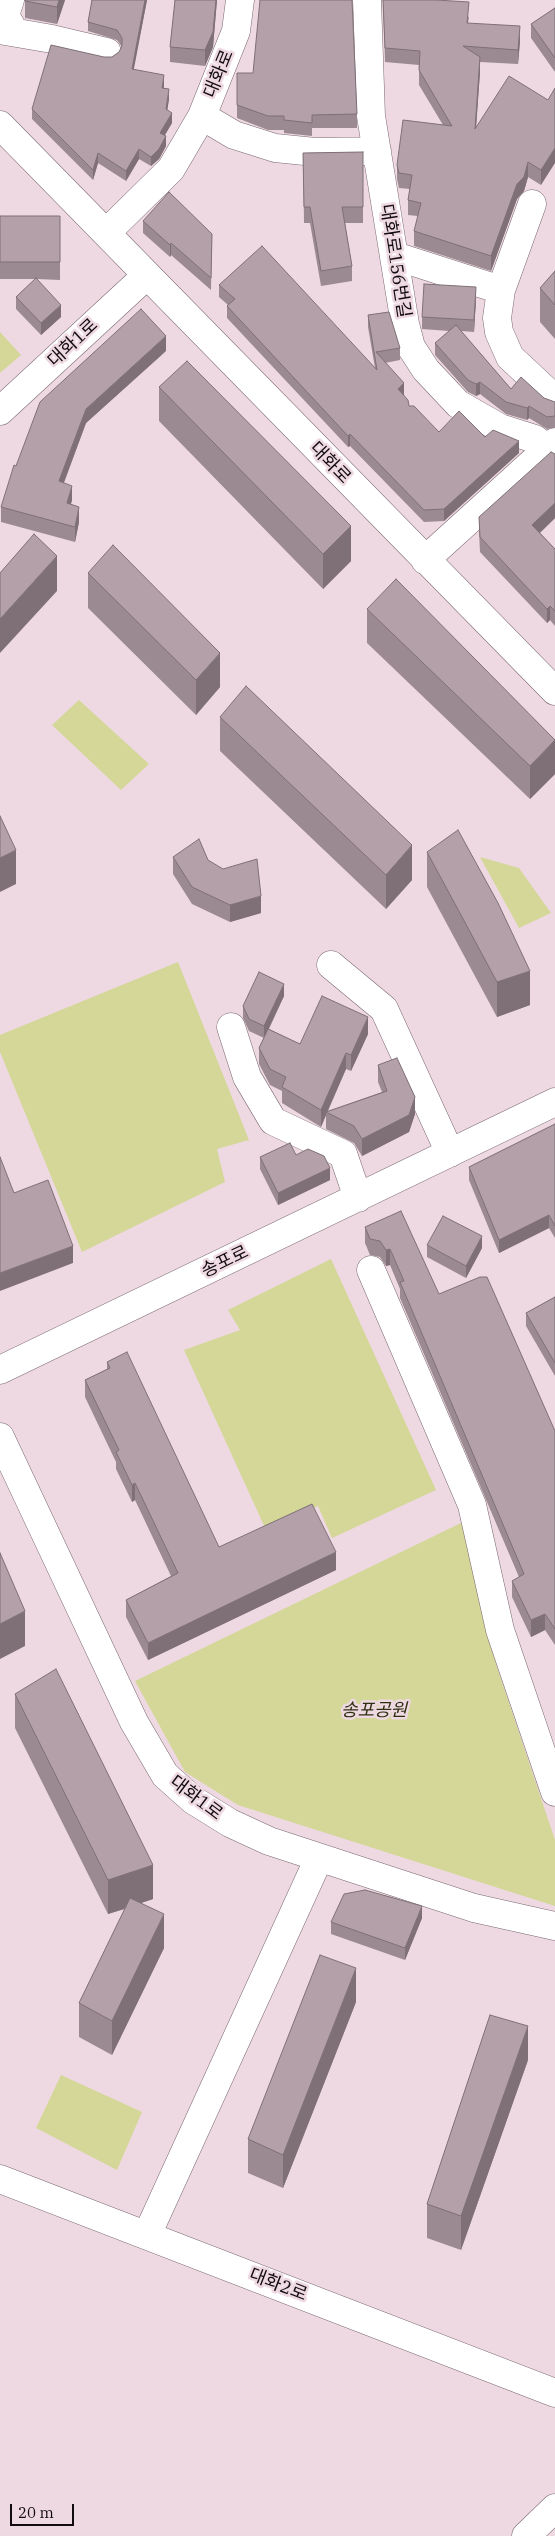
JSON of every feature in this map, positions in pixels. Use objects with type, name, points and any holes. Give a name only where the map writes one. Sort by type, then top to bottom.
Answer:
[{"type":"street","points":[[10,0],[6,14],[7,31],[107,52]]},
{"type":"street","name":"대화로","points":[[107,232],[171,169],[202,116],[236,30],[240,0]]},
{"type":"street","name":"대화로156번길","points":[[367,0],[371,116],[407,333],[418,360],[458,404],[500,428],[551,446]]},
{"type":"street","points":[[202,116],[234,135],[275,148],[315,152],[377,151]]},
{"type":"street","name":"대화로","points":[[0,125],[38,166],[107,232],[146,276],[555,691]]},
{"type":"street","points":[[532,204],[501,290],[497,318],[504,346],[519,365],[555,399]]},
{"type":"street","points":[[395,256],[501,290]]},
{"type":"street","name":"대화1로","points":[[0,411],[146,276]]},
{"type":"street","points":[[425,560],[551,446]]},
{"type":"street","points":[[331,965],[384,1009],[450,1154]]},
{"type":"street","points":[[231,1027],[247,1077],[273,1121],[343,1154],[358,1198]]},
{"type":"street","name":"송포로","points":[[0,1370],[555,1102]]},
{"type":"street","points":[[371,1270],[472,1505],[500,1630],[544,1725],[555,1792]]},
{"type":"street","name":"대화1로","points":[[0,1437],[134,1722],[165,1775],[192,1800],[230,1823],[269,1841],[474,1908],[555,1926]]},
{"type":"street","points":[[147,2235],[318,1858]]},
{"type":"street","name":"대화2로","points":[[0,2179],[555,2393]]},
{"type":"street","points":[[526,2536],[555,2508]]},
{"type":"green space","points":[[0,332],[21,355],[0,373]]},
{"type":"green space","points":[[79,700],[149,764],[121,790],[52,725]]},
{"type":"green space","points":[[480,857],[519,868],[551,913],[519,928]]},
{"type":"green space","points":[[178,962],[249,1140],[217,1149],[225,1182],[82,1252],[0,1052],[0,1035]]},
{"type":"green space","points":[[331,1259],[436,1490],[332,1538],[318,1506],[266,1530],[184,1350],[240,1330],[228,1310]]},
{"type":"green space","name":"송포공원","points":[[463,1522],[496,1664],[555,1840],[555,1906],[238,1805],[185,1772],[135,1681]]},
{"type":"green space","points":[[61,2075],[142,2112],[117,2170],[36,2128]]},
{"type":"building","points":[[25,0],[59,0],[57,7]]},
{"type":"building","points":[[92,0],[145,0],[132,69],[164,75],[162,88],[169,89],[166,109],[172,113],[160,133],[166,136],[159,149],[151,157],[139,149],[126,171],[98,153],[93,170],[32,109],[51,45],[104,57],[112,57],[119,52],[122,46],[122,38],[117,30],[88,22]]},
{"type":"building","points":[[175,0],[216,0],[213,32],[205,50],[170,47]]},
{"type":"building","points":[[260,0],[352,0],[357,114],[312,115],[312,123],[284,120],[284,116],[268,116],[237,105],[237,73],[253,73]]},
{"type":"building","points":[[383,0],[469,2],[467,23],[520,26],[518,50],[463,46],[480,57],[475,129],[509,76],[548,100],[555,88],[555,148],[541,170],[528,162],[524,177],[517,184],[491,256],[414,231],[421,203],[408,200],[412,175],[399,173],[397,165],[403,120],[452,126],[419,70],[420,51],[385,48]]},
{"type":"building","points":[[555,8],[555,58],[531,24]]},
{"type":"building","points":[[363,152],[363,207],[342,207],[352,266],[321,271],[310,207],[304,207],[303,153]]},
{"type":"building","points":[[169,192],[212,234],[211,278],[143,221]]},
{"type":"building","points":[[0,216],[60,216],[60,262],[0,262]]},
{"type":"building","points":[[262,246],[377,370],[368,315],[389,312],[400,348],[376,352],[404,383],[398,389],[408,400],[409,406],[414,406],[439,432],[459,411],[485,437],[493,430],[519,441],[444,509],[424,510],[350,434],[348,436],[227,306],[235,299],[219,285]]},
{"type":"building","points":[[555,271],[555,305],[540,288]]},
{"type":"building","points":[[36,278],[61,305],[41,323],[16,297]]},
{"type":"building","points":[[424,284],[476,287],[474,320],[422,317]]},
{"type":"building","points":[[141,309],[166,336],[86,409],[59,481],[72,486],[67,503],[79,507],[75,527],[1,507],[14,465],[16,466],[40,402]]},
{"type":"building","points":[[456,325],[511,389],[521,377],[544,398],[555,402],[555,416],[547,417],[529,406],[527,408],[506,402],[480,382],[476,384],[468,380],[435,343]]},
{"type":"building","points":[[187,361],[351,526],[323,554],[159,387]]},
{"type":"building","points":[[551,452],[555,454],[555,503],[532,525],[555,549],[555,611],[550,606],[547,609],[480,537],[479,517]]},
{"type":"building","points":[[34,534],[57,556],[0,619],[0,573]]},
{"type":"building","points":[[113,545],[220,653],[196,680],[88,573]]},
{"type":"building","points":[[396,579],[555,740],[530,766],[367,609]]},
{"type":"building","points":[[246,686],[412,845],[386,875],[220,717]]},
{"type":"building","points":[[0,816],[16,850],[0,858]]},
{"type":"building","points":[[458,830],[498,903],[530,971],[497,982],[427,852]]},
{"type":"building","points":[[199,839],[208,860],[223,869],[257,859],[261,896],[230,905],[192,887],[173,857]]},
{"type":"building","points":[[259,972],[284,984],[264,1026],[249,1019],[243,1006]]},
{"type":"building","points":[[322,996],[368,1017],[351,1055],[346,1053],[321,1110],[282,1087],[286,1077],[270,1069],[259,1048],[268,1029],[300,1044]]},
{"type":"building","points":[[397,1058],[415,1097],[409,1115],[362,1139],[354,1126],[326,1112],[387,1091],[378,1065]]},
{"type":"building","points":[[555,1124],[555,1226],[549,1215],[499,1240],[469,1167]]},
{"type":"building","points":[[290,1143],[296,1155],[308,1149],[324,1156],[330,1168],[278,1193],[260,1157]]},
{"type":"building","points":[[0,1157],[14,1193],[48,1180],[73,1246],[0,1273]]},
{"type":"building","points":[[401,1211],[439,1294],[480,1277],[487,1277],[555,1431],[555,1629],[545,1614],[531,1620],[512,1581],[524,1574],[400,1282],[404,1281],[390,1249],[386,1250],[380,1241],[370,1239],[365,1227]]},
{"type":"building","points":[[443,1216],[482,1236],[466,1266],[427,1245]]},
{"type":"building","points":[[555,1297],[555,1363],[526,1313]]},
{"type":"building","points":[[127,1352],[219,1547],[312,1504],[336,1552],[148,1643],[126,1600],[178,1573],[135,1483],[132,1485],[116,1452],[119,1450],[85,1380],[110,1368],[107,1362]]},
{"type":"building","points":[[0,1553],[25,1611],[0,1624]]},
{"type":"building","points":[[56,1669],[153,1865],[108,1880],[15,1694]]},
{"type":"building","points":[[365,1890],[422,1906],[405,1948],[331,1922],[344,1894]]},
{"type":"building","points":[[130,1898],[164,1914],[112,2021],[79,2003]]},
{"type":"building","points":[[320,1955],[356,1968],[283,2155],[248,2139]]},
{"type":"building","points":[[490,2015],[528,2026],[461,2216],[427,2204]]}]
